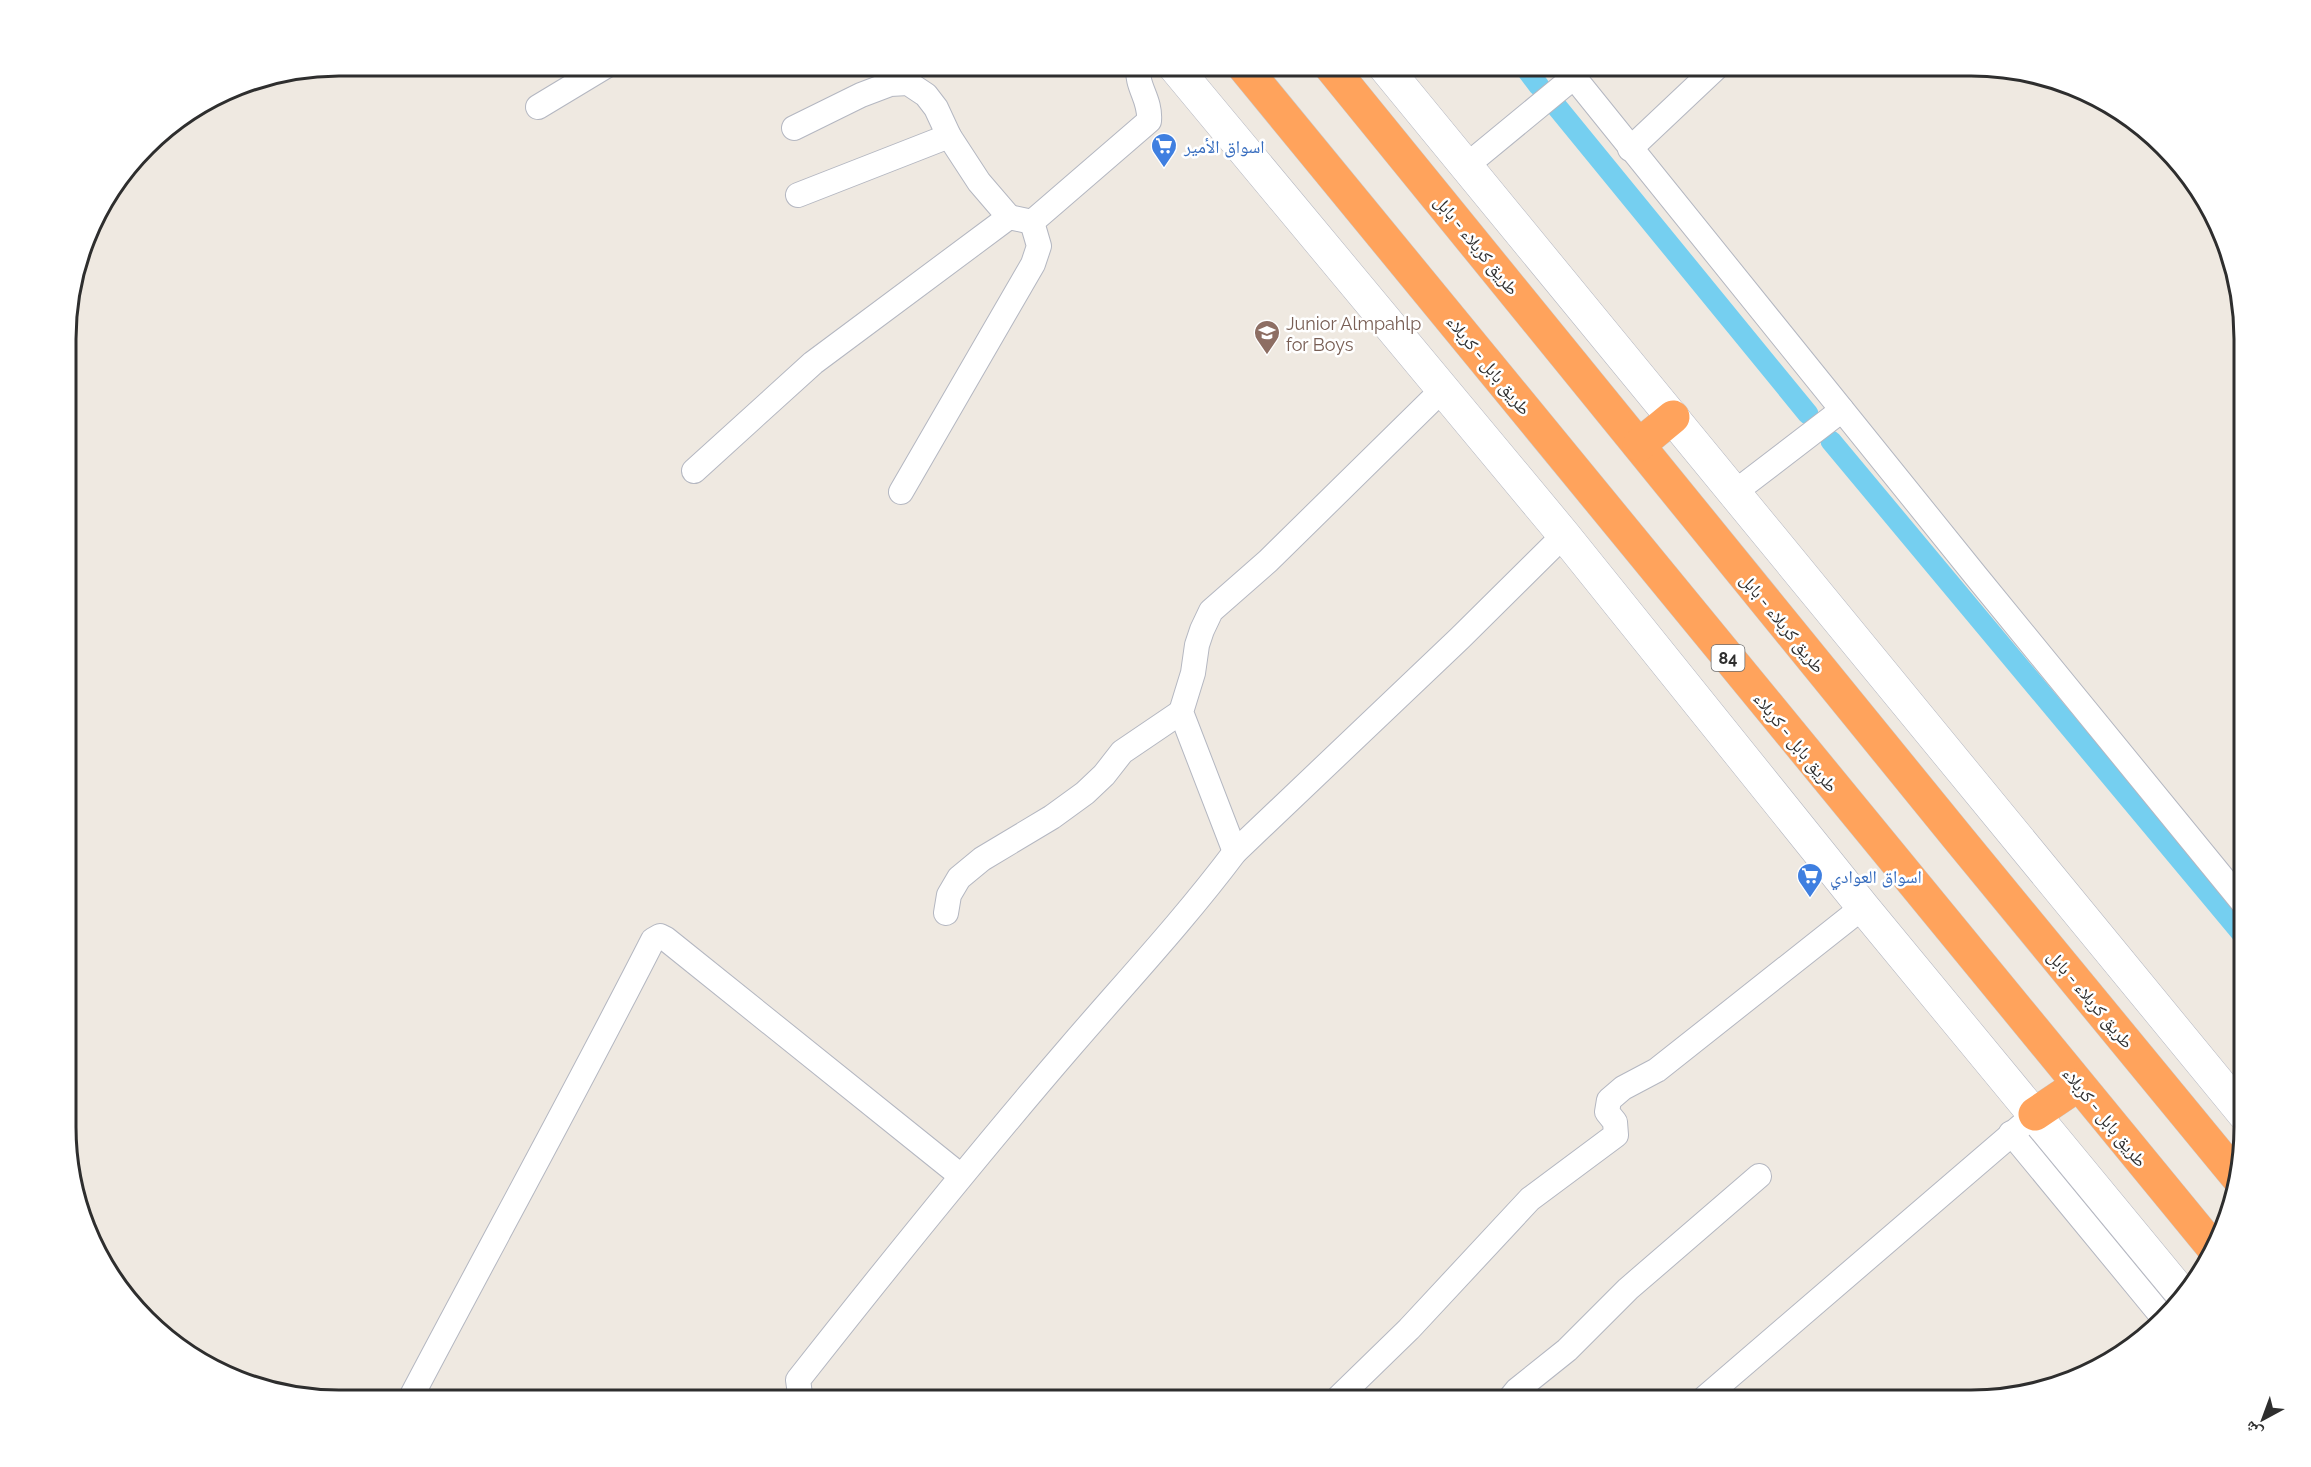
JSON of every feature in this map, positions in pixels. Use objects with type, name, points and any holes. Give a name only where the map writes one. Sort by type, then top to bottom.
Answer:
[{"type":"highway","name":"طريق بابل - كربلاء","points":[[1252,76],[2208,1242]]},
{"type":"highway","name":"طريق كربلاء - بابل","points":[[1338,76],[1944,821],[2231,1169]]},
{"type":"highway","points":[[1639,445],[1673,417]]},
{"type":"highway","points":[[2023,1124],[2078,1085]]},
{"type":"main road","points":[[1182,76],[1564,535],[1863,907],[2023,1124],[2179,1289]]},
{"type":"main road","points":[[1392,76],[2234,1102]]},
{"type":"street","points":[[538,107],[589,76]]},
{"type":"street","points":[[694,471],[813,363],[1020,219],[1149,121],[1150,108],[1137,76]]},
{"type":"street","points":[[1466,166],[1565,76]]},
{"type":"street","points":[[1574,76],[1630,149],[2234,892]]},
{"type":"street","points":[[1630,149],[1707,76]]},
{"type":"street","points":[[794,128],[861,94],[890,84],[908,83],[931,101],[949,136],[979,182],[1020,219],[1039,246],[1033,264],[902,492]]},
{"type":"street","points":[[798,195],[949,136]]},
{"type":"street","points":[[1235,852],[1181,712],[1193,673],[1197,645],[1211,611],[1268,561],[1443,389]]},
{"type":"street","points":[[1735,492],[1842,410]]},
{"type":"street","points":[[799,1390],[798,1380],[961,1176],[1208,888],[1235,852],[1460,638],[1564,535]]},
{"type":"street","points":[[946,913],[949,895],[959,878],[982,859],[1052,817],[1086,793],[1122,752],[1181,712]]},
{"type":"street","points":[[1346,1390],[1408,1329],[1530,1199],[1616,1135],[1615,1122],[1607,1112],[1609,1100],[1623,1088],[1657,1070],[1863,907]]},
{"type":"street","points":[[415,1390],[508,1212],[588,1068],[653,940],[660,936],[961,1176]]},
{"type":"street","points":[[1714,1390],[2023,1124],[2159,1313]]},
{"type":"street","points":[[1517,1390],[1567,1350],[1628,1289],[1759,1176]]},
{"type":"waterway","points":[[1532,76],[1539,86]]},
{"type":"waterway","points":[[1557,107],[1808,414]]},
{"type":"waterway","points":[[1831,441],[2234,924]]},
{"type":"place","name":"اسواق الأمير","points":[[1164,169]]},
{"type":"place","name":"Junior Almpahlp for Boys","points":[[1267,356]]},
{"type":"place","name":"اسواق العوادي","points":[[1810,899]]}]
